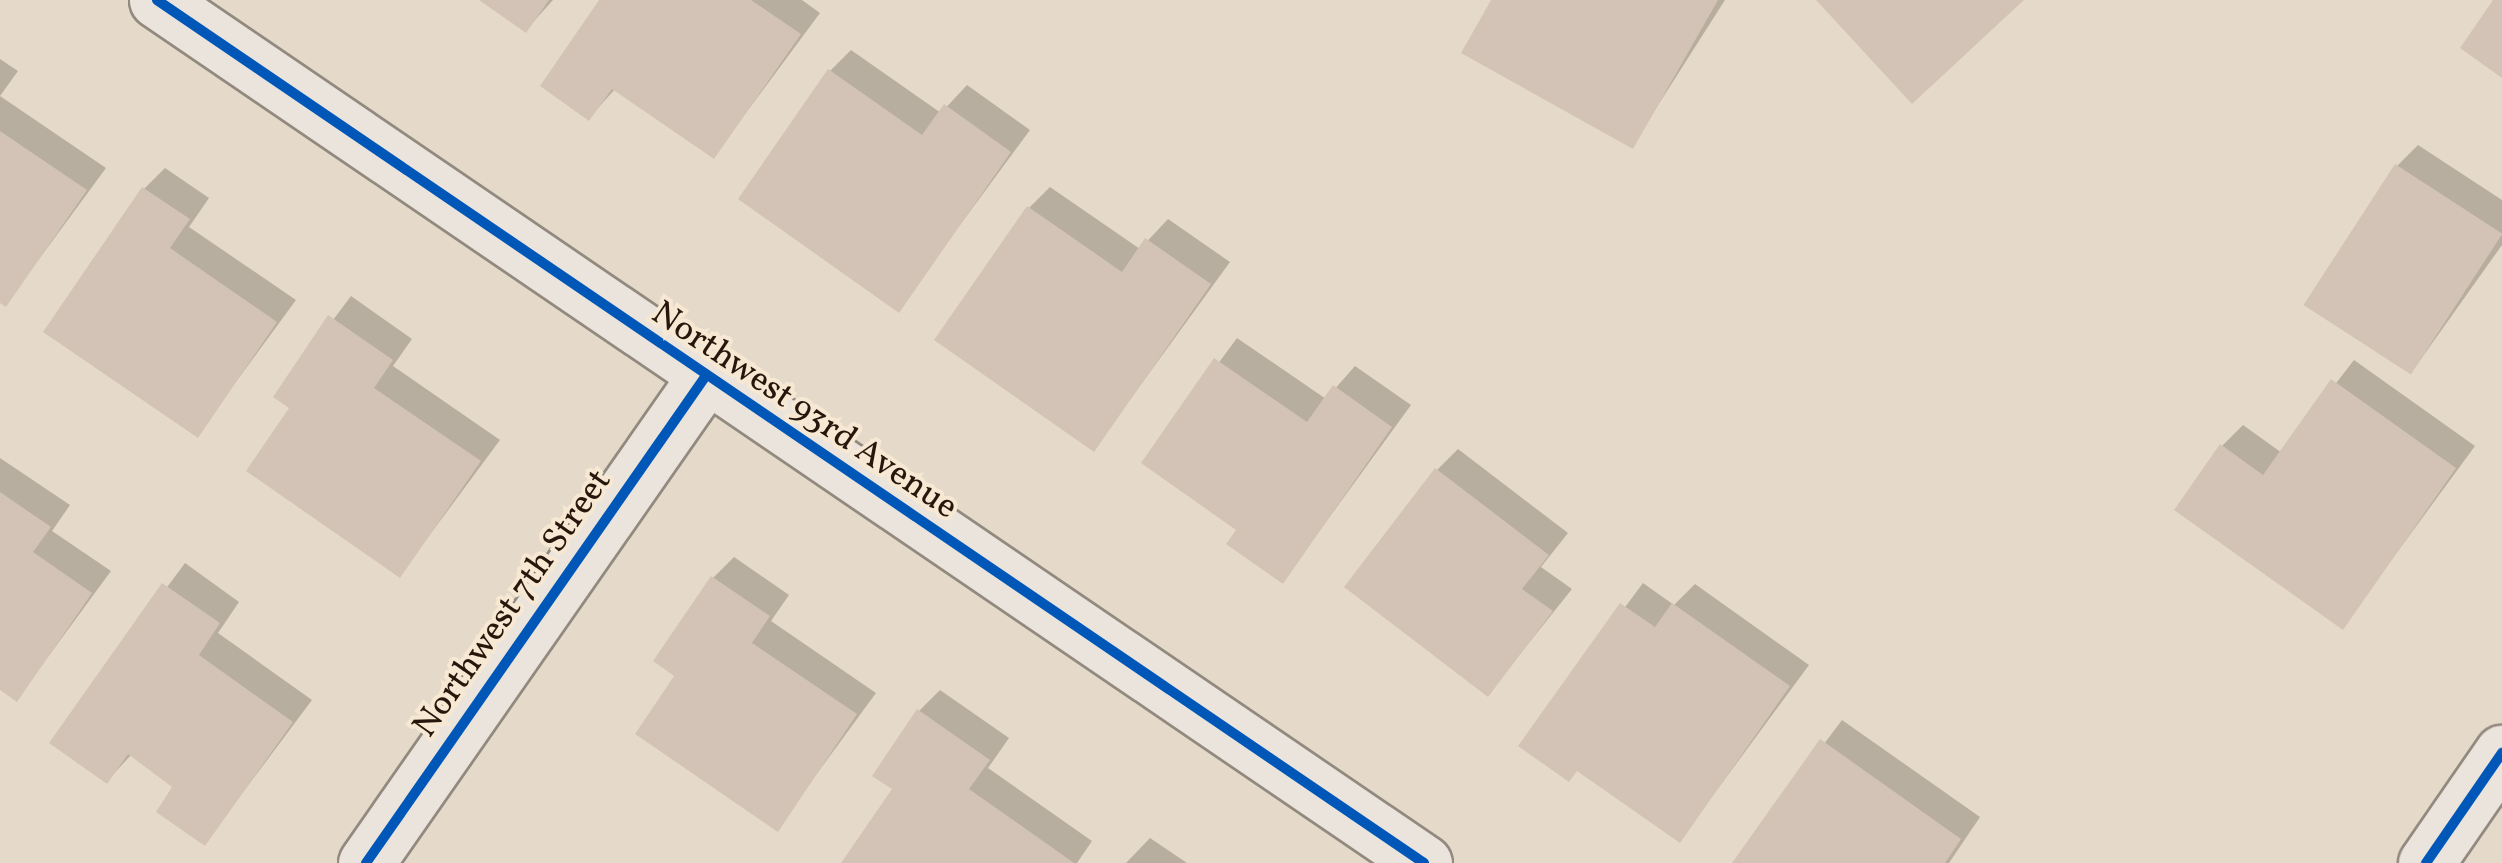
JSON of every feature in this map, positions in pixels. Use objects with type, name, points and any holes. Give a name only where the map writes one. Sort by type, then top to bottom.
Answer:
[{"type":"street","name":"Northwest 93rd Avenue","points":[[157,0],[704,377],[1424,863]]},
{"type":"street","name":"Northwest 7th Street","points":[[366,863],[704,377]]},
{"type":"street","points":[[2426,863],[2502,754]]},
{"type":"building","points":[[479,0],[549,0],[526,33]]},
{"type":"building","points":[[599,0],[751,0],[801,34],[714,159],[612,89],[589,121],[540,86]]},
{"type":"building","points":[[1491,0],[1718,0],[1633,149],[1461,53]]},
{"type":"building","points":[[1816,0],[2024,0],[1912,104]]},
{"type":"building","points":[[2493,0],[2502,0],[2502,78],[2460,48]]},
{"type":"building","points":[[828,69],[922,135],[944,104],[1011,152],[899,313],[738,199]]},
{"type":"building","points":[[0,131],[87,190],[6,307],[0,303]]},
{"type":"building","points":[[2395,164],[2502,233],[2411,375],[2304,305]]},
{"type":"building","points":[[142,187],[190,219],[170,248],[277,322],[198,438],[43,332]]},
{"type":"building","points":[[1027,206],[1122,272],[1145,238],[1211,284],[1094,452],[934,340]]},
{"type":"building","points":[[328,315],[393,360],[374,388],[481,461],[400,578],[246,471],[289,408],[273,397]]},
{"type":"building","points":[[1214,358],[1307,422],[1333,385],[1392,427],[1283,584],[1226,544],[1236,530],[1141,463]]},
{"type":"building","points":[[2331,379],[2456,468],[2343,630],[2174,510],[2220,444],[2263,475]]},
{"type":"building","points":[[1435,468],[1549,555],[1522,589],[1553,611],[1488,697],[1344,587]]},
{"type":"building","points":[[0,492],[51,527],[33,552],[92,593],[17,702],[0,690]]},
{"type":"building","points":[[711,576],[770,616],[752,643],[857,714],[778,832],[635,734],[674,676],[653,661]]},
{"type":"building","points":[[162,583],[220,623],[199,655],[293,722],[205,846],[156,812],[172,787],[128,754],[107,784],[49,743]]},
{"type":"building","points":[[1620,603],[1655,627],[1672,603],[1790,686],[1680,843],[1577,771],[1569,782],[1518,746]]},
{"type":"building","points":[[917,709],[990,760],[969,789],[1074,863],[841,863],[892,789],[872,776]]},
{"type":"building","points":[[1820,739],[1961,839],[1945,863],[1732,863]]},
{"type":"cycle path","points":[[157,0],[1424,863]]},
{"type":"cycle path","points":[[366,863],[705,377]]},
{"type":"cycle path","points":[[2426,863],[2502,753]]}]
